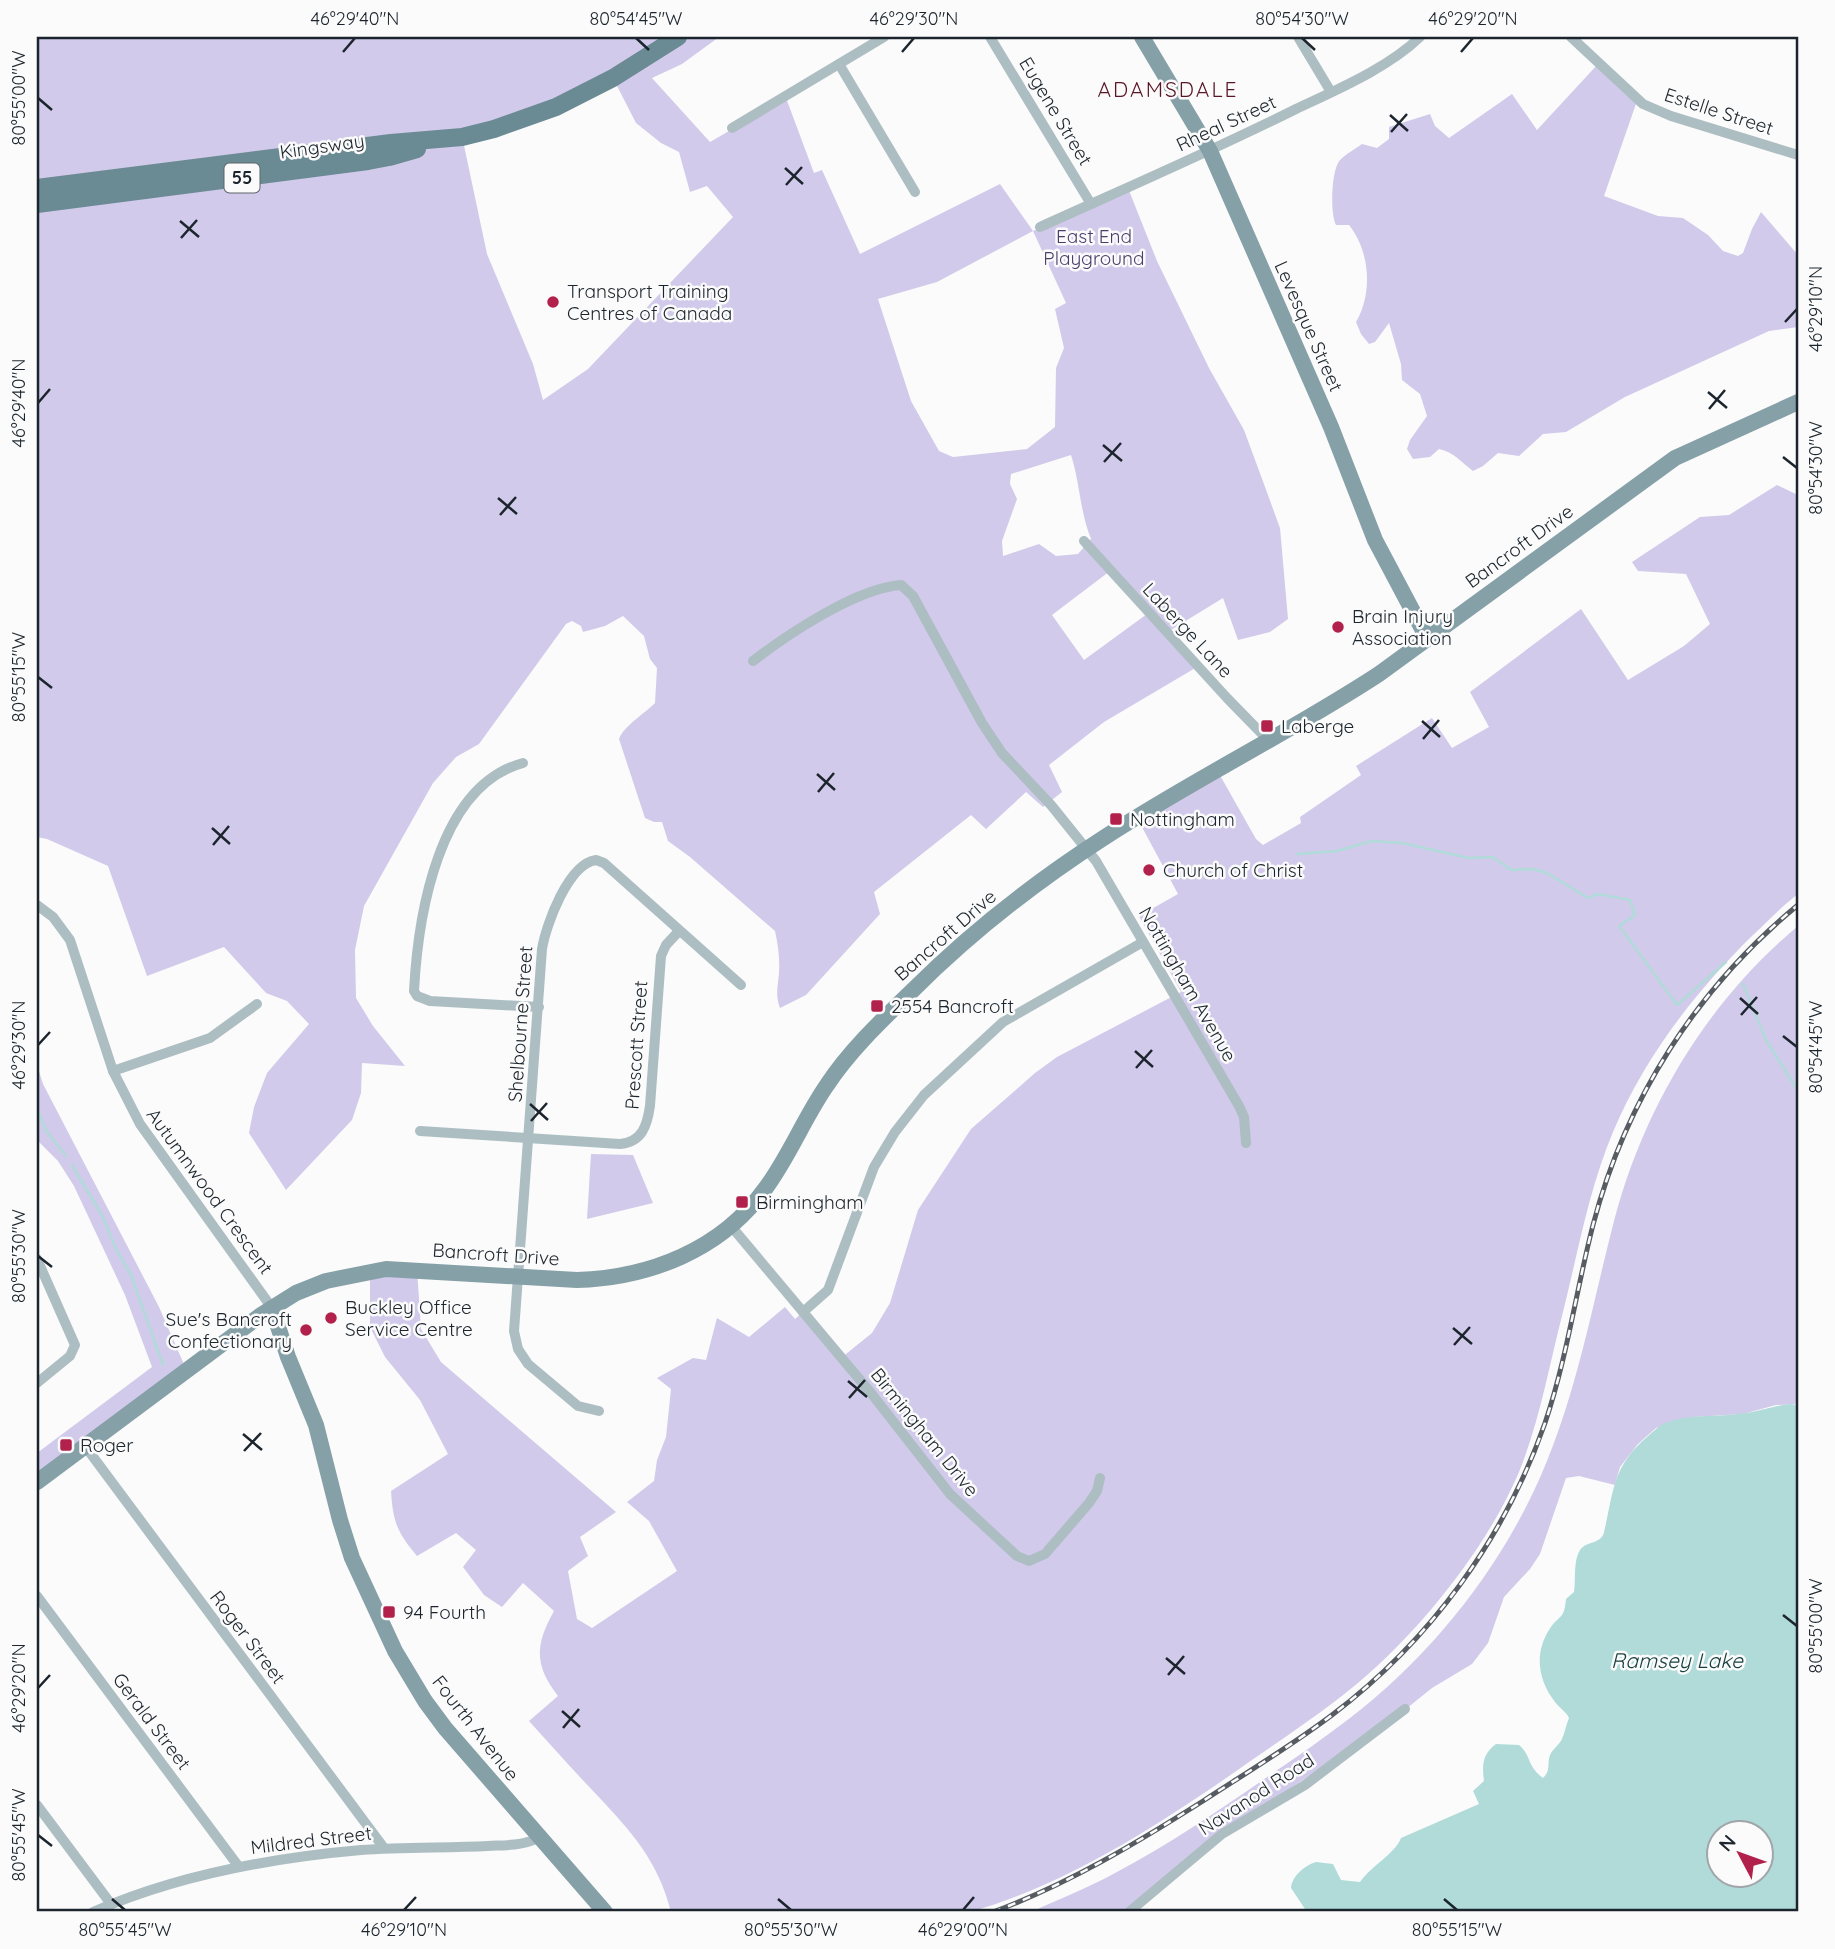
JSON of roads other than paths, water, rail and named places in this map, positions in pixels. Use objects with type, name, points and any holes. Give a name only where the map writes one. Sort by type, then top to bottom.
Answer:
[{"type":"main road","name":"Kingsway","points":[[37,204],[389,157],[444,140],[494,129],[556,107],[613,78],[678,37]]},
{"type":"main road","name":"Levesque Street","points":[[1142,37],[1210,151],[1331,427],[1375,540],[1427,638]]},
{"type":"main road","name":"Kingsway","points":[[37,188],[391,143],[444,140]]},
{"type":"main road","name":"Bancroft Drive","points":[[37,1482],[272,1308],[296,1293],[326,1280],[370,1271],[403,1269],[590,1280],[633,1274],[686,1255],[730,1226],[765,1190],[829,1082],[873,1030],[963,944],[1026,893],[1087,848],[1352,692],[1675,458],[1798,402]]},
{"type":"main road","name":"Fourth Avenue","points":[[272,1308],[288,1357],[316,1425],[352,1558],[395,1651],[445,1728],[605,1912]]},
{"type":"street","points":[[732,128],[884,37]]},
{"type":"street","name":"Eugene Street","points":[[990,37],[1091,204]]},
{"type":"street","points":[[1298,37],[1331,92]]},
{"type":"street","name":"Rheal Street","points":[[1040,227],[1210,151],[1331,92],[1395,56],[1420,37]]},
{"type":"street","name":"Estelle Street","points":[[1572,37],[1643,104],[1671,116],[1798,155]]},
{"type":"street","points":[[839,64],[915,192]]},
{"type":"street","name":"Laberge Lane","points":[[1084,541],[1269,741]]},
{"type":"street","name":"Nottingham Avenue","points":[[753,661],[805,625],[886,586],[901,585],[913,596],[982,723],[1002,753],[1087,848],[1239,1106],[1244,1117],[1246,1143]]},
{"type":"street","points":[[523,763],[507,767],[484,783],[463,810],[436,861],[427,887],[414,991],[417,996],[430,1001],[539,1007]]},
{"type":"street","name":"Shelbourne Street","points":[[599,1411],[579,1406],[523,1358],[514,1331],[544,935],[554,909],[580,866],[596,860],[604,863],[741,985]]},
{"type":"street","name":"Autumnwood Crescent","points":[[37,905],[53,917],[70,940],[113,1071],[139,1124],[272,1308]]},
{"type":"street","name":"Prescott Street","points":[[528,1138],[620,1144],[631,1142],[643,1133],[650,1106],[661,956],[666,945],[680,931]]},
{"type":"street","points":[[803,1312],[828,1290],[874,1167],[895,1132],[924,1095],[1003,1022],[1143,942]]},
{"type":"street","points":[[113,1071],[210,1038],[257,1004]]},
{"type":"street","points":[[420,1131],[528,1138]]},
{"type":"street","name":"Birmingham Drive","points":[[730,1226],[871,1393],[950,1494],[1017,1556],[1029,1561],[1045,1554],[1097,1492],[1100,1478]]},
{"type":"street","points":[[37,1259],[75,1345],[70,1356],[37,1383]]},
{"type":"street","name":"Roger Street","points":[[85,1446],[384,1848]]},
{"type":"street","name":"Gerald Street","points":[[37,1596],[239,1867]]},
{"type":"street","name":"Navanod Road","points":[[1129,1912],[1222,1834],[1305,1785],[1405,1709]]},
{"type":"street","points":[[37,1805],[111,1904]]},
{"type":"street","name":"Mildred Street","points":[[93,1912],[184,1881],[239,1867],[384,1848],[520,1844],[540,1837]]},
{"type":"water","name":"Ramsey Lake","points":[[1790,1404],[1798,1405],[1798,1912],[1307,1912],[1291,1888],[1300,1872],[1316,1862],[1333,1864],[1341,1880],[1360,1882],[1394,1849],[1401,1838],[1479,1804],[1473,1791],[1484,1781],[1484,1761],[1496,1744],[1519,1745],[1543,1778],[1551,1753],[1561,1741],[1569,1718],[1545,1685],[1540,1667],[1541,1648],[1549,1630],[1562,1614],[1566,1599],[1574,1592],[1580,1550],[1603,1536],[1621,1469],[1636,1448],[1654,1430],[1668,1422],[1744,1413]]},
{"type":"waterway","points":[[1297,854],[1337,851],[1372,841],[1402,843],[1469,858],[1493,857],[1511,870],[1533,869],[1547,873],[1588,898],[1598,894],[1630,900],[1635,915],[1619,926],[1677,1005],[1726,962]]},
{"type":"waterway","points":[[1743,984],[1766,1040],[1798,1091]]},
{"type":"waterway","points":[[37,1109],[47,1132],[66,1156]]},
{"type":"waterway","points":[[72,1165],[103,1217],[116,1249],[131,1275],[163,1365]]},
{"type":"railway","points":[[993,1912],[1048,1889],[1126,1848],[1285,1748],[1368,1686],[1432,1620],[1486,1546],[1509,1507],[1528,1466],[1553,1399],[1593,1225],[1607,1178],[1646,1090],[1697,1010],[1728,972],[1798,905]]},
{"type":"place","name":"Transport Training Centres of Canada","points":[[553,302]]},
{"type":"place","name":"Brain Injury Association","points":[[1338,627]]},
{"type":"place","name":"Laberge","points":[[1267,726]]},
{"type":"place","name":"Nottingham","points":[[1116,819]]},
{"type":"place","name":"Church of Christ","points":[[1149,870]]},
{"type":"place","name":"2554 Bancroft","points":[[877,1006]]},
{"type":"place","name":"Birmingham","points":[[742,1202]]},
{"type":"place","name":"Buckley Office Service Centre","points":[[331,1318]]},
{"type":"place","name":"Sue's Bancroft Confectionary","points":[[306,1330]]},
{"type":"place","name":"Roger","points":[[66,1445]]},
{"type":"place","name":"94 Fourth","points":[[389,1612]]},
{"type":"district","name":"ADAMSDALE","points":[[1168,90]]},
{"type":"park label","name":"East End Playground","points":[[1094,247]]}]
